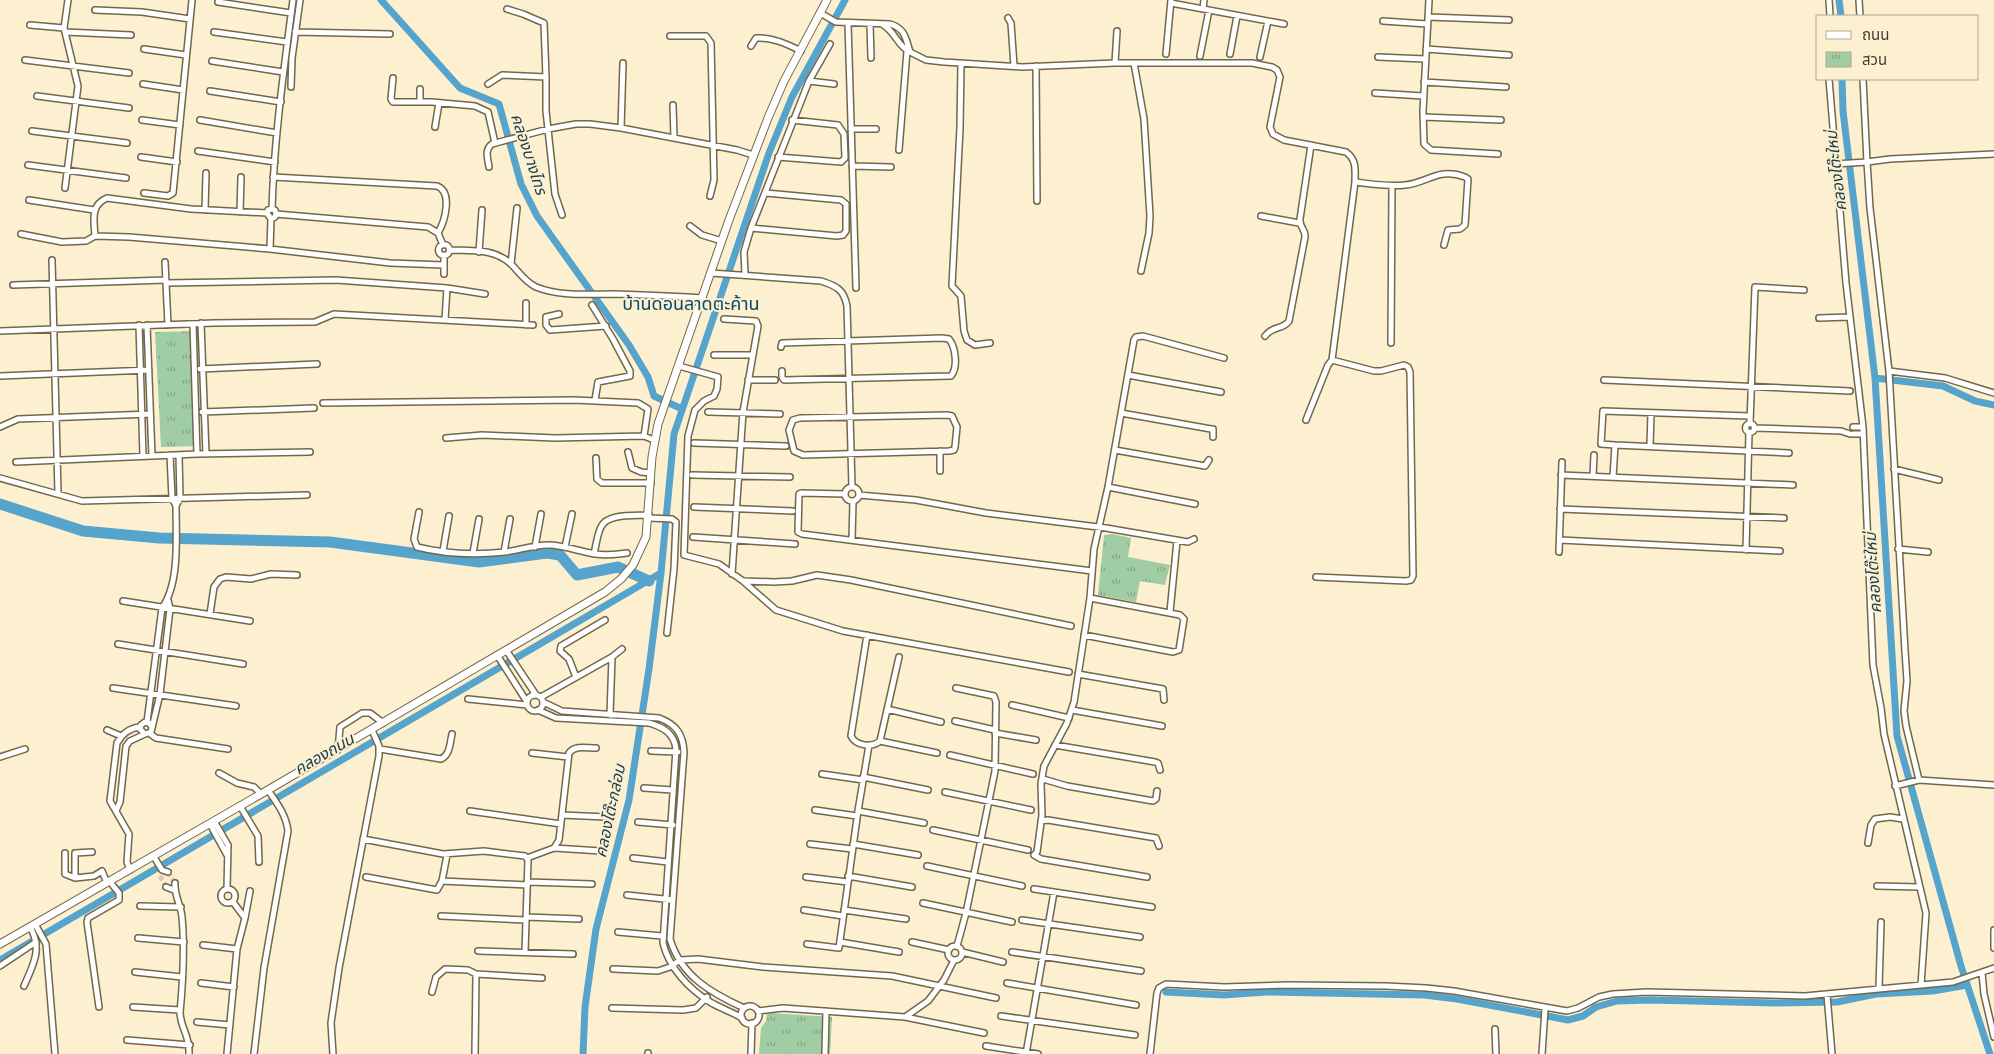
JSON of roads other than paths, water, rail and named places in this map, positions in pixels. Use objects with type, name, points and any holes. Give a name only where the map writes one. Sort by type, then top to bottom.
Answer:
[{"type":"street","points":[[65,188],[78,86],[65,30],[68,0]]},
{"type":"street","points":[[144,193],[172,195],[177,162],[192,0]]},
{"type":"street","points":[[276,214],[275,210],[272,209],[273,177],[283,72],[293,0]]},
{"type":"street","points":[[291,87],[300,0]]},
{"type":"street","points":[[0,944],[34,927],[130,870],[214,825],[338,750],[373,732],[383,723],[499,658],[621,580],[633,565],[646,537],[654,440],[658,424],[703,298],[715,273],[722,241],[753,155],[784,81],[822,15],[827,0]]},
{"type":"street","points":[[1200,56],[1206,10],[1204,0]]},
{"type":"street","points":[[1429,0],[1424,82],[1424,144],[1426,148],[1431,150],[1498,154]]},
{"type":"street","points":[[1830,0],[1830,15]]},
{"type":"street","points":[[1859,0],[1860,15]]},
{"type":"street","points":[[218,2],[291,13]]},
{"type":"street","points":[[1166,54],[1171,2],[1284,24]]},
{"type":"street","points":[[507,9],[544,23],[546,112],[555,194],[562,215]]},
{"type":"street","points":[[95,10],[142,12],[190,19]]},
{"type":"street","points":[[822,15],[836,22],[890,24],[902,30],[909,52],[899,150]]},
{"type":"street","points":[[1230,54],[1238,16]]},
{"type":"street","points":[[1428,17],[1509,20]]},
{"type":"street","points":[[1008,18],[1011,23],[1014,66]]},
{"type":"street","points":[[1260,57],[1268,21]]},
{"type":"street","points":[[1384,21],[1427,24]]},
{"type":"street","points":[[848,23],[856,288]]},
{"type":"street","points":[[870,24],[871,58]]},
{"type":"street","points":[[881,24],[891,30],[903,49],[926,60],[961,64],[1014,66],[1115,63],[1242,63],[1272,67],[1277,70],[1280,77],[1270,127],[1273,134],[1284,140],[1346,152],[1352,156],[1355,162],[1355,182],[1332,360],[1328,365],[1306,420]]},
{"type":"street","points":[[30,25],[65,30],[131,35]]},
{"type":"street","points":[[1115,63],[1116,31]]},
{"type":"street","points":[[214,32],[287,42]]},
{"type":"street","points":[[296,32],[390,34]]},
{"type":"street","points":[[670,36],[706,36],[710,40],[714,146],[714,185],[710,196]]},
{"type":"street","points":[[751,46],[756,38],[762,38],[789,45],[801,51]]},
{"type":"street","points":[[745,276],[744,252],[751,228],[808,81],[830,44]]},
{"type":"street","points":[[144,49],[186,55]]},
{"type":"street","points":[[1426,49],[1509,55]]},
{"type":"street","points":[[1378,57],[1425,59]]},
{"type":"street","points":[[26,60],[129,73]]},
{"type":"street","points":[[212,61],[283,72]]},
{"type":"street","points":[[621,128],[624,63]]},
{"type":"street","points":[[1134,63],[1144,119],[1150,216],[1149,233],[1140,271]]},
{"type":"street","points":[[961,64],[960,128],[952,282],[955,291],[961,296],[967,340],[975,344],[990,343]]},
{"type":"street","points":[[1036,66],[1037,201]]},
{"type":"street","points":[[488,84],[502,75],[546,77]]},
{"type":"street","points":[[393,78],[391,99],[393,102],[475,106],[488,112],[497,143]]},
{"type":"street","points":[[1829,80],[1849,317],[1863,427],[1873,666],[1884,734],[1898,785],[1903,819],[1926,921],[1920,985]]},
{"type":"street","points":[[1863,80],[1864,162],[1889,371],[1906,674],[1904,711],[1917,781]]},
{"type":"street","points":[[808,81],[834,84]]},
{"type":"street","points":[[1424,82],[1506,87]]},
{"type":"street","points":[[143,84],[183,90]]},
{"type":"street","points":[[420,88],[420,102]]},
{"type":"street","points":[[210,91],[281,102]]},
{"type":"street","points":[[1375,92],[1424,96]]},
{"type":"street","points":[[37,96],[129,108]]},
{"type":"street","points":[[436,127],[439,103]]},
{"type":"street","points":[[674,105],[674,138]]},
{"type":"street","points":[[1423,117],[1501,120]]},
{"type":"street","points":[[142,120],[180,125]]},
{"type":"street","points":[[200,120],[278,133]]},
{"type":"street","points":[[778,157],[841,162],[845,158],[844,134],[838,125],[792,120]]},
{"type":"street","points":[[489,167],[488,148],[497,143],[548,129],[576,124],[621,128],[738,150],[753,155]]},
{"type":"street","points":[[851,128],[876,129]]},
{"type":"street","points":[[32,131],[127,143]]},
{"type":"street","points":[[1299,224],[1311,145]]},
{"type":"street","points":[[198,151],[275,162]]},
{"type":"street","points":[[1835,164],[1890,159],[1994,154]]},
{"type":"street","points":[[141,156],[177,162]]},
{"type":"street","points":[[28,165],[126,178]]},
{"type":"street","points":[[852,166],[890,167]]},
{"type":"street","points":[[206,173],[206,210]]},
{"type":"street","points":[[1355,182],[1392,186],[1414,184],[1437,174],[1461,175],[1468,179],[1465,225],[1460,229],[1448,230],[1444,246]]},
{"type":"street","points":[[240,212],[241,177]]},
{"type":"street","points":[[273,177],[437,186],[445,191],[446,197],[445,216],[438,233]]},
{"type":"street","points":[[1391,342],[1392,186]]},
{"type":"street","points":[[751,228],[837,236],[843,235],[846,231],[846,204],[841,200],[766,193]]},
{"type":"street","points":[[95,236],[94,210],[100,201],[107,198],[206,210],[267,213],[268,210],[272,209]]},
{"type":"street","points":[[29,200],[94,210]]},
{"type":"street","points":[[511,264],[517,208]]},
{"type":"street","points":[[479,252],[482,210]]},
{"type":"street","points":[[267,213],[268,217],[271,218],[270,249]]},
{"type":"street","points":[[271,218],[275,217],[276,214],[417,224],[428,227],[438,233],[443,245],[448,246],[450,250],[491,252],[503,257],[523,278],[535,287],[581,295],[605,294],[703,298]]},
{"type":"street","points":[[1261,216],[1299,224],[1304,230],[1305,237],[1290,321],[1286,325],[1270,330],[1266,336]]},
{"type":"street","points":[[690,226],[702,235],[722,241]]},
{"type":"street","points":[[21,234],[62,242],[86,241],[95,236],[270,249],[390,263],[444,265]]},
{"type":"street","points":[[443,245],[439,252],[444,255]]},
{"type":"street","points":[[444,255],[448,254],[450,250]]},
{"type":"street","points":[[444,255],[444,274]]},
{"type":"street","points":[[52,260],[58,494]]},
{"type":"street","points":[[165,262],[168,325]]},
{"type":"street","points":[[715,273],[822,281],[842,290],[847,306],[852,487]]},
{"type":"street","points":[[13,285],[336,280],[447,288],[485,294]]},
{"type":"street","points":[[1755,428],[1750,423],[1749,416],[1755,287],[1804,290]]},
{"type":"street","points":[[445,320],[447,288]]},
{"type":"street","points":[[526,303],[526,325]]},
{"type":"street","points":[[592,305],[606,326],[624,360],[630,376],[598,382],[595,400]]},
{"type":"street","points":[[0,331],[201,323],[315,322],[334,314],[533,325]]},
{"type":"street","points":[[559,314],[546,317],[546,325],[550,330],[606,326]]},
{"type":"street","points":[[1819,318],[1849,317]]},
{"type":"street","points":[[724,319],[756,321],[758,326],[743,412],[736,540],[732,574]]},
{"type":"street","points":[[201,323],[206,454]]},
{"type":"street","points":[[193,324],[197,454]]},
{"type":"street","points":[[139,325],[144,456]]},
{"type":"street","points":[[147,325],[152,456]]},
{"type":"street","points":[[1147,877],[1037,858],[1034,855],[1037,852],[1041,821],[1043,779],[1046,759],[1072,710],[1090,598],[1094,549],[1108,488],[1134,340],[1139,335],[1224,358]]},
{"type":"street","points":[[781,347],[782,343],[942,338],[949,340],[954,349],[955,370],[951,376],[784,380],[782,371]]},
{"type":"street","points":[[714,355],[752,355]]},
{"type":"street","points":[[1316,577],[1406,581],[1411,580],[1413,576],[1410,372],[1408,367],[1404,365],[1374,371],[1332,360]]},
{"type":"street","points":[[194,369],[317,364]]},
{"type":"street","points":[[680,366],[718,377],[714,396],[704,401],[695,410],[688,436],[684,555],[719,564],[743,581],[776,610],[843,631],[1069,672]]},
{"type":"street","points":[[0,376],[149,370]]},
{"type":"street","points":[[1889,371],[1945,378],[1994,393]]},
{"type":"street","points":[[1128,376],[1221,392]]},
{"type":"street","points":[[748,380],[775,380]]},
{"type":"street","points":[[1604,380],[1850,391]]},
{"type":"street","points":[[323,403],[595,400],[638,403],[648,409],[644,436]]},
{"type":"street","points":[[196,412],[314,408]]},
{"type":"street","points":[[1749,416],[1602,411],[1601,444],[1789,453]]},
{"type":"street","points":[[708,412],[780,414]]},
{"type":"street","points":[[1650,446],[1651,412]]},
{"type":"street","points":[[1121,413],[1213,429],[1213,437]]},
{"type":"street","points":[[0,427],[18,419],[56,416],[150,414]]},
{"type":"street","points":[[952,416],[957,427],[955,447],[954,450],[949,451],[798,454],[793,447],[789,430],[793,420],[800,418],[851,417],[952,416]]},
{"type":"street","points":[[1746,550],[1749,432],[1746,428],[1750,423]]},
{"type":"street","points":[[1851,431],[1863,427]]},
{"type":"street","points":[[1755,428],[1851,431],[1863,434]]},
{"type":"street","points":[[1749,432],[1753,432],[1755,428]]},
{"type":"street","points":[[446,438],[482,435],[554,438],[644,436],[654,440]]},
{"type":"street","points":[[694,443],[786,446]]},
{"type":"street","points":[[1613,477],[1615,445]]},
{"type":"street","points":[[1115,450],[1205,466],[1210,460]]},
{"type":"street","points":[[940,451],[940,471]]},
{"type":"street","points":[[16,462],[197,454],[310,452]]},
{"type":"street","points":[[628,452],[632,468],[641,472],[651,473]]},
{"type":"street","points":[[170,455],[172,498],[176,506]]},
{"type":"street","points":[[147,722],[162,608],[168,600],[173,577],[176,506],[180,498],[179,455]]},
{"type":"street","points":[[1593,476],[1594,455]]},
{"type":"street","points":[[596,458],[597,479],[602,483],[650,483]]},
{"type":"street","points":[[1559,552],[1562,462]]},
{"type":"street","points":[[1894,470],[1939,480]]},
{"type":"street","points":[[692,475],[790,477]]},
{"type":"street","points":[[1561,475],[1793,486]]},
{"type":"street","points":[[0,478],[82,501],[307,495]]},
{"type":"street","points":[[845,494],[852,487]]},
{"type":"street","points":[[852,487],[857,490],[859,495]]},
{"type":"street","points":[[1108,488],[1195,504]]},
{"type":"street","points":[[859,495],[857,499],[853,500],[847,498],[845,494],[801,492],[799,494],[798,532],[1092,571]]},
{"type":"street","points":[[859,495],[916,500],[986,513],[1099,527],[1177,541],[1188,542],[1194,538]]},
{"type":"street","points":[[852,540],[853,500]]},
{"type":"street","points":[[694,506],[793,511]]},
{"type":"street","points":[[1560,509],[1784,518]]},
{"type":"street","points":[[419,512],[414,539],[417,547],[473,553],[504,552],[550,545],[594,554],[627,553]]},
{"type":"street","points":[[535,547],[541,514]]},
{"type":"street","points":[[565,547],[572,514]]},
{"type":"street","points":[[443,551],[449,516]]},
{"type":"street","points":[[594,554],[599,531],[605,521],[611,518],[649,516],[672,519],[676,522],[674,569],[667,633]]},
{"type":"street","points":[[473,553],[479,519]]},
{"type":"street","points":[[504,552],[510,519]]},
{"type":"street","points":[[693,537],[795,544]]},
{"type":"street","points":[[1560,540],[1780,551]]},
{"type":"street","points":[[1170,612],[1177,541]]},
{"type":"street","points":[[1898,549],[1928,552]]},
{"type":"street","points":[[210,614],[214,587],[220,578],[251,579],[271,574],[297,575]]},
{"type":"street","points":[[743,581],[792,581],[817,575],[851,580],[1071,626]]},
{"type":"street","points":[[1084,635],[1173,652],[1179,650],[1184,620],[1180,615],[1170,612],[1090,598]]},
{"type":"street","points":[[116,810],[120,802],[126,746],[130,741],[147,734],[152,727],[160,694],[170,608],[168,600]]},
{"type":"street","points":[[123,601],[250,621]]},
{"type":"street","points":[[576,677],[568,659],[560,651],[561,646],[605,620]]},
{"type":"street","points":[[867,635],[851,736],[858,743],[869,745],[880,741],[937,754]]},
{"type":"street","points":[[118,644],[243,664]]},
{"type":"street","points":[[527,704],[530,697],[540,698],[612,657],[622,649]]},
{"type":"street","points":[[508,652],[540,698],[562,711],[610,714],[629,718],[662,728],[672,735],[675,741],[676,752],[662,936],[664,948],[673,965],[690,988],[706,999],[746,1022],[752,1023],[758,1019],[758,1011]]},
{"type":"street","points":[[610,720],[612,657]]},
{"type":"street","points":[[880,741],[899,657]]},
{"type":"street","points":[[499,658],[527,704],[533,710],[538,710],[556,718],[610,720],[651,716],[666,720],[681,735],[684,752],[670,939],[680,960],[691,976],[712,992],[744,1008],[752,1006],[758,1011]]},
{"type":"street","points":[[1078,674],[1163,689],[1164,700]]},
{"type":"street","points":[[514,682],[524,676]]},
{"type":"street","points":[[113,688],[236,706]]},
{"type":"street","points":[[912,942],[949,950],[957,946],[966,913],[989,801],[995,764],[996,699],[994,696],[956,688]]},
{"type":"street","points":[[538,710],[542,707],[540,698]]},
{"type":"street","points":[[468,699],[527,704]]},
{"type":"street","points":[[1012,705],[1069,718]]},
{"type":"street","points":[[887,709],[941,722]]},
{"type":"street","points":[[1072,710],[1162,726]]},
{"type":"street","points":[[338,750],[340,727],[356,715],[370,713],[383,723]]},
{"type":"street","points":[[955,721],[1036,740]]},
{"type":"street","points":[[130,870],[128,862],[129,834],[110,801],[117,744],[121,736],[132,727],[140,727],[143,723],[147,722]]},
{"type":"street","points":[[147,722],[152,727]]},
{"type":"street","points":[[140,727],[141,732],[156,738],[228,749]]},
{"type":"street","points":[[107,730],[121,736]]},
{"type":"street","points":[[333,1054],[331,1022],[343,942],[380,747],[373,732]]},
{"type":"street","points":[[380,747],[440,759],[444,758],[449,752],[452,734]]},
{"type":"street","points":[[807,944],[840,948],[857,813],[869,745]]},
{"type":"street","points":[[1054,745],[1154,762],[1158,763],[1160,770]]},
{"type":"street","points":[[554,848],[559,840],[568,757],[572,749],[596,748]]},
{"type":"street","points":[[0,757],[26,749]]},
{"type":"street","points":[[651,751],[684,752]]},
{"type":"street","points":[[532,754],[568,757]]},
{"type":"street","points":[[950,755],[1033,774]]},
{"type":"street","points":[[219,772],[237,782],[267,793],[279,805],[287,821],[287,840],[264,968],[254,1054]]},
{"type":"street","points":[[822,774],[928,790]]},
{"type":"street","points":[[1043,779],[1067,786],[1153,801],[1156,799],[1157,791]]},
{"type":"street","points":[[1898,785],[1917,781],[1994,785]]},
{"type":"street","points":[[644,788],[672,790]]},
{"type":"street","points":[[945,792],[1031,810]]},
{"type":"street","points":[[241,808],[258,836],[259,862]]},
{"type":"street","points":[[815,810],[857,813],[924,823]]},
{"type":"street","points":[[470,811],[561,824]]},
{"type":"street","points":[[562,815],[606,816]]},
{"type":"street","points":[[1868,843],[1871,825],[1875,819],[1890,817],[1903,819]]},
{"type":"street","points":[[1041,821],[1048,820],[1156,838],[1159,846]]},
{"type":"street","points":[[638,822],[679,825]]},
{"type":"street","points":[[214,825],[222,839],[227,855],[227,889]]},
{"type":"street","points":[[933,830],[1028,850]]},
{"type":"street","points":[[363,839],[448,855],[484,851],[521,855],[527,858],[554,848],[601,850]]},
{"type":"street","points":[[810,844],[918,855]]},
{"type":"street","points":[[74,878],[75,853],[92,852]]},
{"type":"street","points":[[65,853],[65,874],[74,878],[94,876],[102,871],[118,893],[119,900],[116,903],[88,918],[87,922],[99,1007]]},
{"type":"street","points":[[366,878],[434,890],[440,887],[448,855]]},
{"type":"street","points":[[155,858],[161,872],[168,872]]},
{"type":"street","points":[[525,952],[527,858]]},
{"type":"street","points":[[633,858],[668,862]]},
{"type":"street","points":[[927,866],[1022,886]]},
{"type":"street","points":[[806,877],[848,879],[912,887]]},
{"type":"street","points":[[442,881],[592,884]]},
{"type":"street","points":[[175,883],[174,890],[181,907],[184,942],[180,1010],[181,1025],[188,1035],[189,1054]]},
{"type":"street","points":[[1876,886],[1919,887]]},
{"type":"street","points":[[166,887],[174,890]]},
{"type":"street","points":[[227,889],[233,890],[235,893],[236,896],[233,902],[227,903],[222,900],[222,893],[227,889]]},
{"type":"street","points":[[1034,889],[1152,907]]},
{"type":"street","points":[[227,1054],[237,949],[250,891]]},
{"type":"street","points":[[1026,1053],[1054,892]]},
{"type":"street","points":[[627,895],[673,900]]},
{"type":"street","points":[[233,902],[245,918]]},
{"type":"street","points":[[923,903],[1012,922]]},
{"type":"street","points":[[140,906],[181,907]]},
{"type":"street","points":[[804,910],[906,919]]},
{"type":"street","points":[[441,916],[579,919]]},
{"type":"street","points":[[1022,920],[1140,937]]},
{"type":"street","points":[[1879,988],[1881,922]]},
{"type":"street","points":[[34,927],[45,938],[50,975],[55,1054]]},
{"type":"street","points":[[24,986],[35,960],[37,940],[34,927]]},
{"type":"street","points":[[1994,930],[1994,948]]},
{"type":"street","points":[[618,932],[662,936]]},
{"type":"street","points":[[138,938],[184,942]]},
{"type":"street","points":[[0,966],[37,940]]},
{"type":"street","points":[[840,942],[900,952]]},
{"type":"street","points":[[203,945],[237,949]]},
{"type":"street","points":[[957,946],[961,948],[962,952],[1003,962]]},
{"type":"street","points":[[949,950],[949,956],[954,960]]},
{"type":"street","points":[[478,952],[572,954]]},
{"type":"street","points":[[905,1017],[928,1001],[949,973],[954,960],[961,957],[962,952]]},
{"type":"street","points":[[1012,952],[1141,971]]},
{"type":"street","points":[[613,969],[663,970],[680,960],[698,959],[763,967],[880,975],[914,980],[996,998]]},
{"type":"street","points":[[1150,1054],[1157,993],[1159,988],[1166,984],[1224,988],[1261,985],[1386,986],[1454,991],[1545,1011],[1568,1011],[1599,997],[1630,993],[1828,995],[1879,988],[1953,982],[1994,968]]},
{"type":"street","points":[[432,992],[436,977],[445,969],[468,970],[476,974],[542,978]]},
{"type":"street","points":[[135,972],[182,977]]},
{"type":"street","points":[[1982,973],[1984,994],[1994,1037]]},
{"type":"street","points":[[475,1054],[476,974]]},
{"type":"street","points":[[201,983],[234,987]]},
{"type":"street","points":[[1007,983],[1136,1005]]},
{"type":"street","points":[[612,1008],[683,1010],[696,1008],[712,992]]},
{"type":"street","points":[[1828,995],[1832,1054]]},
{"type":"street","points":[[133,1007],[180,1010]]},
{"type":"street","points":[[742,1018],[744,1008]]},
{"type":"street","points":[[758,1011],[774,1008],[905,1017],[984,1033]]},
{"type":"street","points":[[825,1054],[826,1011]]},
{"type":"street","points":[[1542,1054],[1545,1011]]},
{"type":"street","points":[[1001,1016],[1135,1035]]},
{"type":"street","points":[[197,1022],[230,1025]]},
{"type":"street","points":[[751,1054],[752,1023]]},
{"type":"street","points":[[1495,1028],[1496,1054]]},
{"type":"street","points":[[128,1040],[190,1045]]},
{"type":"street","points":[[986,1046],[1038,1054]]},
{"type":"waterway","name":"คลองบางไทร","points":[[381,0],[460,88],[499,104],[521,184],[537,216],[629,345],[648,377],[654,396],[682,409]]},
{"type":"waterway","name":"คลองโต๊ะกล่อม","points":[[583,1054],[585,1007],[596,929],[629,800],[649,669],[661,573],[674,434],[769,153],[792,97],[845,0]]},
{"type":"waterway","name":"คลองโต๊ะใหม่","points":[[1839,0],[1841,15]]},
{"type":"waterway","name":"คลองโต๊ะใหม่","points":[[1842,80],[1843,111],[1875,378],[1897,736],[1961,966],[1990,1054]]},
{"type":"waterway","points":[[1875,378],[1943,386],[1975,401],[1994,405]]},
{"type":"waterway","points":[[0,504],[83,531],[159,538],[330,542],[479,562],[547,553],[560,555],[577,575],[618,567],[649,581]]},
{"type":"waterway","name":"คลองถนน","points":[[0,960],[661,573]]},
{"type":"waterway","points":[[1166,992],[1224,995],[1266,992],[1424,995],[1457,999],[1568,1020],[1583,1016],[1596,1007],[1617,1001],[1837,1002],[1876,994],[1933,991],[1967,985]]},
{"type":"tunnel","points":[[168,872],[175,883]]},
{"type":"tunnel","points":[[160,876],[166,887]]},
{"type":"district","name":"บ้านดอนลาดตะค้าน","points":[[691,304]]}]
